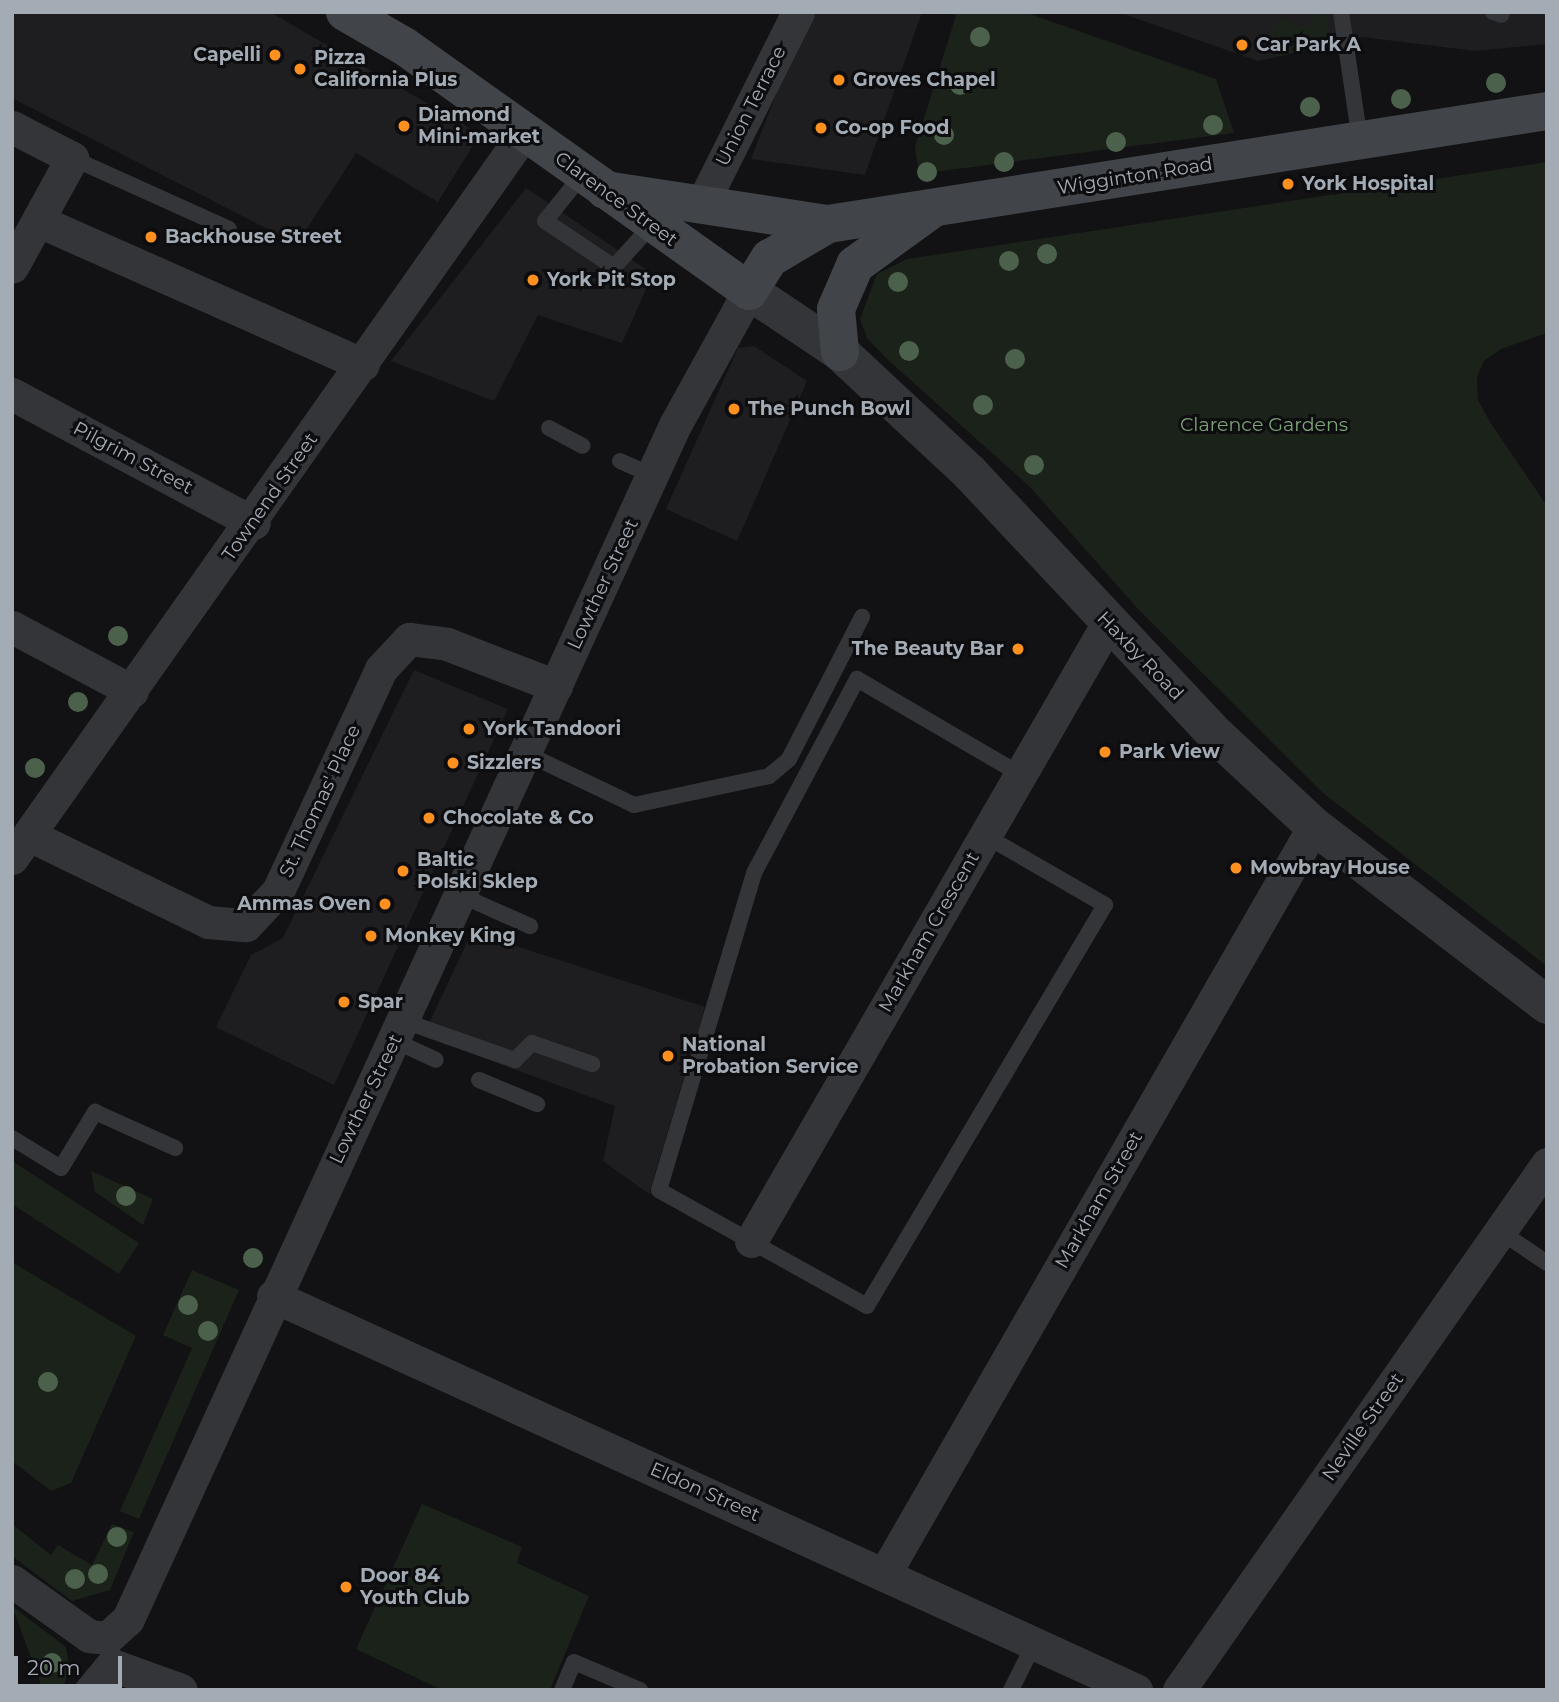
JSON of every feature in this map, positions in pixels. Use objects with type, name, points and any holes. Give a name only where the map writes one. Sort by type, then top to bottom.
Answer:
[{"type":"main road","name":"Clarence Street","points":[[345,12],[524,133],[749,291]]},
{"type":"main road","name":"Wigginton Road","points":[[749,291],[770,258],[828,224],[1547,111]]},
{"type":"main road","points":[[593,182],[828,224]]},
{"type":"main road","points":[[840,352],[836,309],[856,265],[935,207]]},
{"type":"street","name":"Union Terrace","points":[[704,200],[798,12]]},
{"type":"street","points":[[12,127],[72,158],[41,222],[12,267]]},
{"type":"street","name":"Townend Street","points":[[20,847],[254,523],[524,133]]},
{"type":"street","points":[[41,222],[363,365]]},
{"type":"street","name":"Haxby Road","points":[[749,291],[840,352],[970,472],[1108,623],[1314,826],[1542,994]]},
{"type":"street","name":"Lowther Street","points":[[91,1690],[128,1619],[273,1296],[399,1031],[458,894],[652,475],[749,291]]},
{"type":"street","name":"Pilgrim Street","points":[[12,394],[254,523]]},
{"type":"street","name":"Markham Crescent","points":[[751,1241],[1018,774],[1108,623]]},
{"type":"street","points":[[12,627],[132,691]]},
{"type":"street","name":"St. Thomas' Place","points":[[20,847],[208,922],[246,925],[278,891],[381,669],[409,639],[447,644],[556,686]]},
{"type":"street","name":"Markham Street","points":[[885,1573],[914,1516],[1314,826]]},
{"type":"street","name":"Neville Street","points":[[1179,1690],[1547,1164]]},
{"type":"street","name":"Eldon Street","points":[[273,1296],[1036,1641],[1136,1690]]},
{"type":"street","points":[[12,1581],[70,1627],[181,1690]]},
{"type":"lane","points":[[1341,12],[1360,140]]},
{"type":"lane","points":[[72,158],[229,229]]},
{"type":"lane","points":[[593,182],[545,221],[614,267],[652,225]]},
{"type":"lane","points":[[549,428],[583,446]]},
{"type":"lane","points":[[620,461],[652,475]]},
{"type":"lane","points":[[525,753],[634,805],[769,776],[789,759],[862,617]]},
{"type":"lane","points":[[984,835],[1105,905],[867,1306],[659,1190],[754,873],[857,678],[1018,774]]},
{"type":"lane","points":[[458,894],[530,926]]},
{"type":"lane","points":[[399,1031],[436,1060]]},
{"type":"lane","points":[[399,1031],[515,1060],[532,1043],[592,1063]]},
{"type":"lane","points":[[479,1080],[537,1104]]},
{"type":"lane","points":[[12,1138],[61,1168],[95,1112],[175,1148]]},
{"type":"lane","points":[[1501,1232],[1547,1263]]},
{"type":"lane","points":[[1012,1690],[1036,1641]]},
{"type":"lane","points":[[562,1690],[575,1662],[640,1690]]},
{"type":"shaded area","points":[[12,12],[270,12],[480,134],[438,202],[356,153],[297,244],[12,98]]},
{"type":"shaded area","name":"Groves Chapel","points":[[808,12],[922,12],[865,175],[751,159]]},
{"type":"shaded area","points":[[1118,12],[1547,12],[1547,44],[1475,51],[1362,37],[1258,61]]},
{"type":"shaded area","points":[[526,188],[653,274],[622,343],[538,315],[494,401],[391,361]]},
{"type":"shaded area","points":[[754,346],[807,381],[737,541],[666,509],[738,348]]},
{"type":"shaded area","points":[[414,670],[508,709],[334,1085],[216,1027],[251,955],[283,938]]},
{"type":"shaded area","points":[[472,932],[705,1007],[649,1194],[603,1161],[615,1106],[423,1036]]},
{"type":"green space","points":[[957,12],[1024,12],[1216,79],[1234,133],[919,174],[915,147]]},
{"type":"green space","points":[[1314,12],[1326,12],[1329,45],[1276,57],[1270,33],[1281,18],[1308,29]]},
{"type":"green space","name":"Clarence Gardens","points":[[1547,162],[1547,333],[1501,349],[1484,361],[1477,377],[1478,400],[1547,506],[1547,966],[1323,793],[1138,609],[1031,488],[887,359],[867,338],[860,319],[877,274],[907,259]]},
{"type":"green space","points":[[12,1161],[139,1243],[119,1274],[12,1204]]},
{"type":"green space","points":[[91,1171],[153,1199],[143,1225],[95,1192]]},
{"type":"green space","points":[[12,1262],[136,1336],[71,1483],[51,1491],[12,1461]]},
{"type":"green space","points":[[192,1270],[239,1290],[139,1519],[120,1511],[192,1348],[163,1335]]},
{"type":"green space","points":[[422,1504],[522,1547],[517,1563],[589,1596],[550,1690],[442,1690],[356,1649]]},
{"type":"green space","points":[[12,1524],[51,1555],[58,1545],[92,1565],[112,1524],[134,1532],[110,1590],[72,1601],[12,1556]]},
{"type":"green space","points":[[12,1606],[66,1647],[70,1671],[61,1690],[43,1690]]},
{"type":"place","name":"Car Park A","points":[[1242,45]]},
{"type":"place","name":"Capelli","points":[[275,55]]},
{"type":"place","name":"Pizza California Plus","points":[[300,69]]},
{"type":"place","name":"Groves Chapel","points":[[839,80]]},
{"type":"place","name":"Diamond Mini-market","points":[[404,126]]},
{"type":"place","name":"Co-op Food","points":[[821,128]]},
{"type":"place","name":"York Hospital","points":[[1288,184]]},
{"type":"place","name":"Backhouse Street","points":[[151,237]]},
{"type":"place","name":"York Pit Stop","points":[[533,280]]},
{"type":"place","name":"The Punch Bowl","points":[[734,409]]},
{"type":"place","name":"The Beauty Bar","points":[[1018,649]]},
{"type":"place","name":"York Tandoori","points":[[469,729]]},
{"type":"place","name":"Park View","points":[[1105,752]]},
{"type":"place","name":"Sizzlers","points":[[453,763]]},
{"type":"place","name":"Chocolate & Co","points":[[429,818]]},
{"type":"place","name":"Mowbray House","points":[[1236,868]]},
{"type":"place","name":"Baltic Polski Sklep","points":[[403,871]]},
{"type":"place","name":"Ammas Oven","points":[[385,904]]},
{"type":"place","name":"Monkey King","points":[[371,936]]},
{"type":"place","name":"Spar","points":[[344,1002]]},
{"type":"place","name":"National Probation Service","points":[[668,1056]]},
{"type":"place","name":"Door 84 Youth Club","points":[[346,1587]]}]
